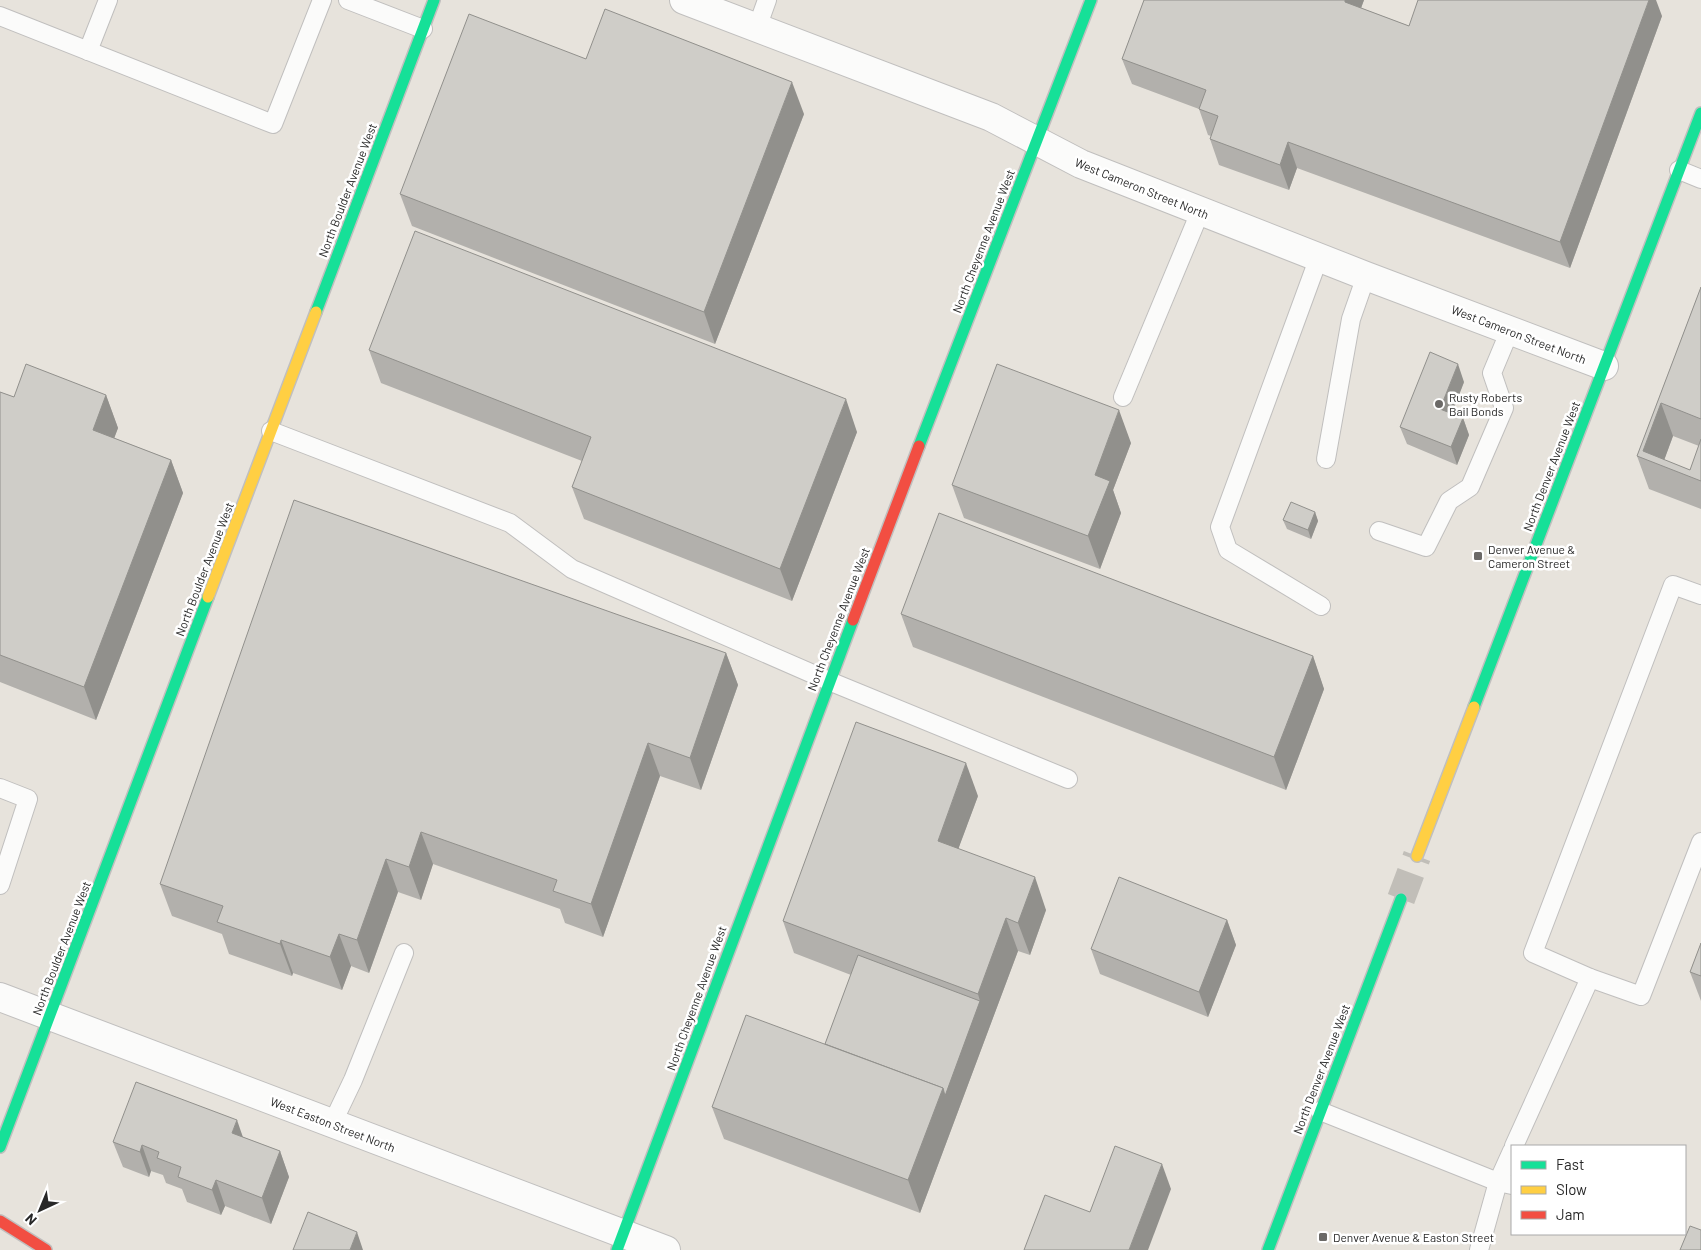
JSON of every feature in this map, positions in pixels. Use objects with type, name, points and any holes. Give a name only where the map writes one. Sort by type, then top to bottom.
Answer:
[{"type":"main road","name":"North Boulder Avenue West","points":[[0,1147],[434,0]]},
{"type":"main road","name":"North Cheyenne Avenue West","points":[[620,1242],[829,681],[1090,0]]},
{"type":"main road","name":"North Denver Avenue West","points":[[1417,856],[1701,113]]},
{"type":"main road","name":"North Denver Avenue West","points":[[1268,1250],[1401,899]]},
{"type":"main road","points":[[0,1222],[46,1250]]},
{"type":"street","name":"West Cameron Street North","points":[[684,0],[991,116],[1081,164],[1200,212],[1604,366]]},
{"type":"street","name":"West Easton Street North","points":[[0,997],[332,1124],[620,1242],[666,1250]]},
{"type":"lane","points":[[88,51],[108,0]]},
{"type":"lane","points":[[0,16],[273,124],[322,0]]},
{"type":"lane","points":[[348,0],[423,29]]},
{"type":"lane","points":[[757,28],[767,0]]},
{"type":"lane","points":[[1679,170],[1701,179]]},
{"type":"lane","points":[[1123,397],[1200,212]]},
{"type":"lane","points":[[1319,257],[1220,528],[1228,550],[1321,606]]},
{"type":"lane","points":[[1326,458],[1351,319],[1366,276]]},
{"type":"lane","points":[[1379,531],[1426,548],[1449,501],[1470,486],[1504,408],[1492,373],[1510,330]]},
{"type":"lane","points":[[271,431],[510,523],[572,570],[829,681],[1068,779]]},
{"type":"lane","points":[[1701,595],[1673,586],[1533,953],[1590,978],[1641,996],[1701,842]]},
{"type":"lane","points":[[0,788],[28,799],[0,884]]},
{"type":"lane","points":[[332,1124],[353,1080],[404,954]]},
{"type":"lane","points":[[1514,1145],[1590,978]]},
{"type":"lane","points":[[1320,1111],[1505,1183]]},
{"type":"lane","points":[[1479,1250],[1505,1183],[1511,1156]]},
{"type":"building","points":[[1144,0],[1345,0],[1345,2],[1409,26],[1418,0],[1649,0],[1560,242],[1288,142],[1280,165],[1210,139],[1218,116],[1199,109],[1206,90],[1122,59]]},
{"type":"building","points":[[605,9],[792,82],[704,312],[400,194],[469,14],[586,59]]},
{"type":"building","points":[[415,231],[846,399],[780,569],[572,487],[591,437],[369,350]]},
{"type":"building","points":[[1701,287],[1701,419],[1661,403],[1643,451],[1690,470],[1701,439],[1701,481],[1637,456]]},
{"type":"building","points":[[1430,352],[1458,364],[1440,409],[1463,418],[1451,447],[1400,427]]},
{"type":"building","points":[[26,364],[106,395],[93,430],[171,460],[84,687],[0,655],[0,392],[14,397]]},
{"type":"building","points":[[997,364],[1119,410],[1095,475],[1110,481],[1088,536],[952,485]]},
{"type":"building","points":[[294,500],[726,653],[690,758],[648,743],[591,904],[553,891],[557,880],[421,832],[409,867],[386,859],[357,940],[339,934],[330,957],[281,940],[280,944],[217,922],[223,906],[160,884]]},
{"type":"building","points":[[1291,502],[1315,512],[1308,530],[1283,520]]},
{"type":"building","points":[[939,513],[1313,656],[1274,757],[901,614]]},
{"type":"building","points":[[856,722],[966,763],[938,841],[1035,877],[1018,923],[1006,918],[978,994],[783,921]]},
{"type":"building","points":[[1119,877],[1227,920],[1199,992],[1091,949]]},
{"type":"building","points":[[1701,943],[1701,976],[1690,972]]},
{"type":"building","points":[[858,955],[980,1001],[945,1096],[943,1088],[825,1044]]},
{"type":"building","points":[[746,1015],[943,1088],[908,1180],[712,1107]]},
{"type":"building","points":[[136,1082],[237,1120],[232,1133],[280,1151],[262,1198],[216,1180],[212,1190],[178,1177],[181,1167],[157,1158],[159,1152],[142,1145],[140,1152],[113,1142]]},
{"type":"building","points":[[1115,1146],[1162,1164],[1129,1250],[1024,1250],[1045,1195],[1090,1212]]},
{"type":"building","points":[[308,1212],[357,1232],[350,1250],[293,1250]]},
{"type":"building","points":[[1690,1226],[1701,1230],[1701,1250],[1680,1250]]},
{"type":"tunnel","points":[[1401,899],[1417,856]]},
{"type":"traffic: fast","points":[[316,312],[434,0]]},
{"type":"traffic: fast","points":[[919,446],[1091,0]]},
{"type":"traffic: fast","points":[[1474,707],[1701,113]]},
{"type":"traffic: fast","points":[[0,1147],[208,597]]},
{"type":"traffic: fast","points":[[617,1250],[853,620]]},
{"type":"traffic: fast","points":[[1268,1250],[1401,899]]},
{"type":"traffic: slow","points":[[208,597],[316,312]]},
{"type":"traffic: slow","points":[[1417,856],[1474,707]]},
{"type":"traffic: jam","points":[[853,620],[919,446]]},
{"type":"traffic: jam","points":[[0,1221],[46,1250]]},
{"type":"place","name":"Rusty Roberts Bail Bonds","points":[[1439,404]]},
{"type":"place","name":"Denver Avenue & Cameron Street","points":[[1478,556]]},
{"type":"place","name":"Denver Avenue & Easton Street","points":[[1323,1237]]}]
